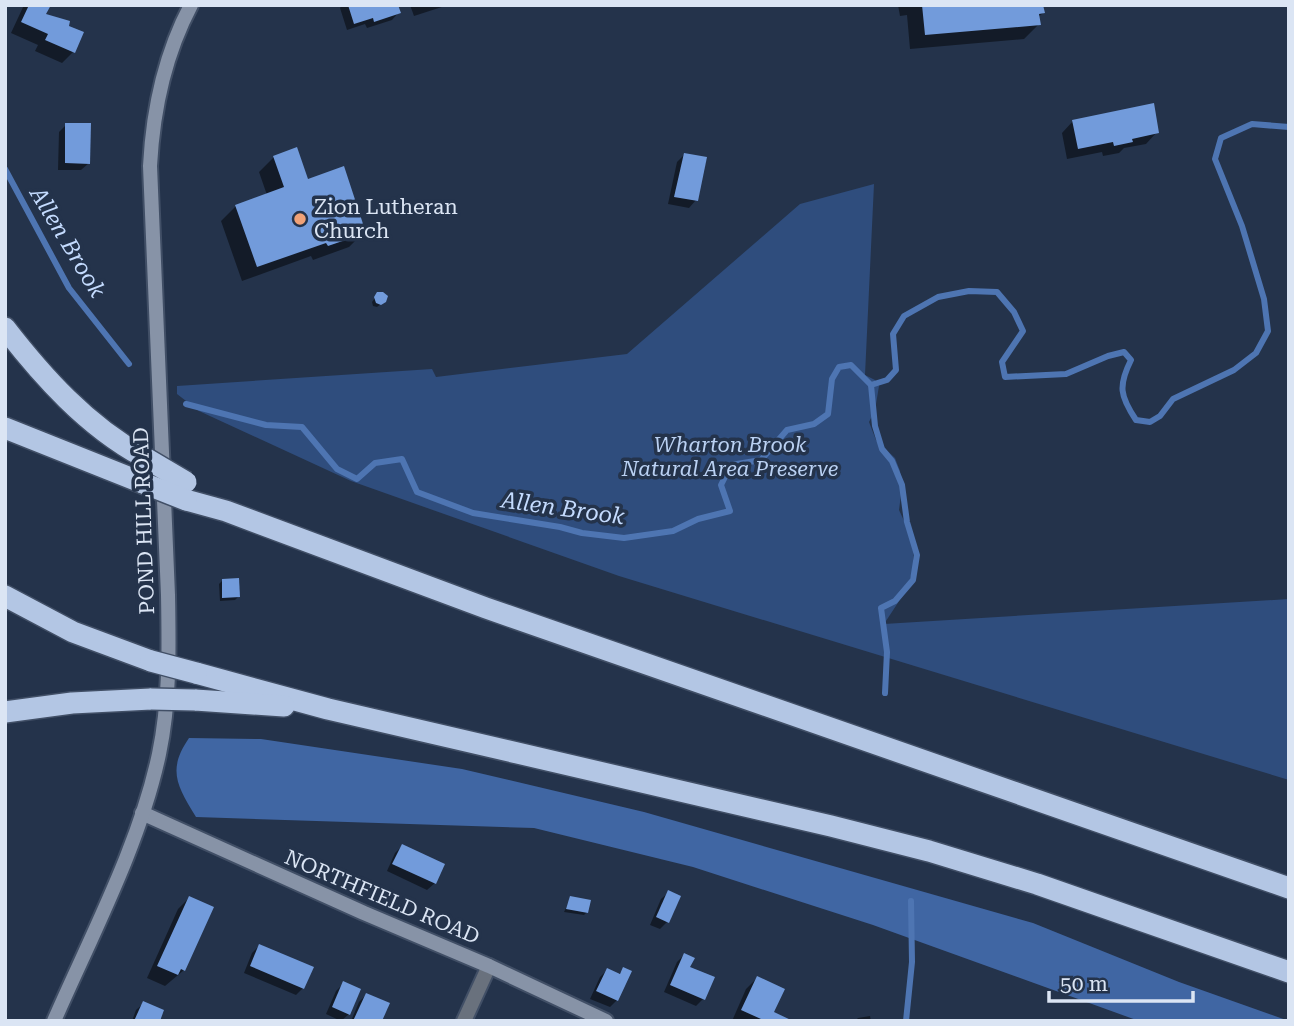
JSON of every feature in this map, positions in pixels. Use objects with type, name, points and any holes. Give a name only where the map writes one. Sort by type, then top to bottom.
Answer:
[{"type":"highway","points":[[5,328],[49,380],[83,413],[186,491],[226,510],[486,608],[1289,888]]},
{"type":"highway","points":[[5,428],[143,483],[186,491]]},
{"type":"highway","points":[[5,597],[73,632],[151,661],[328,709],[918,848],[1037,884],[1289,972]]},
{"type":"highway","points":[[5,712],[72,703],[150,699],[328,709]]},
{"type":"main road","name":"POND HILL ROAD","points":[[54,1021],[142,813],[152,782],[163,728],[169,643],[150,166],[153,119],[163,76],[191,5]]},
{"type":"main road","name":"NORTHFIELD ROAD","points":[[142,813],[606,1021]]},
{"type":"street","points":[[464,1021],[489,967]]},
{"type":"green space","name":"Wharton Brook Natural Area Preserve","points":[[874,184],[865,375],[875,380],[879,386],[875,410],[869,422],[876,440],[895,458],[900,471],[902,487],[899,510],[914,549],[913,569],[907,589],[884,624],[1289,599],[1289,780],[619,576],[351,481],[199,411],[177,394],[177,386],[432,369],[436,377],[627,354],[800,204]]},
{"type":"shaded area","points":[[189,738],[261,739],[462,769],[644,812],[1033,923],[1179,982],[1289,1021],[1139,1021],[873,925],[693,867],[534,828],[196,817],[177,778],[178,759]]},
{"type":"building","points":[[29,5],[51,5],[46,14],[70,21],[69,26],[84,32],[75,53],[45,40],[48,34],[21,22]]},
{"type":"building","points":[[348,5],[398,5],[401,13],[374,22],[373,18],[354,24]]},
{"type":"building","points":[[922,5],[1043,5],[1045,13],[1039,14],[1041,25],[925,35]]},
{"type":"building","points":[[1154,103],[1159,133],[1114,146],[1113,142],[1078,149],[1072,120]]},
{"type":"building","points":[[65,123],[91,123],[90,164],[65,163]]},
{"type":"building","name":"Zion Lutheran Church","points":[[297,147],[308,179],[344,166],[366,233],[328,246],[326,243],[257,267],[235,205],[284,187],[273,156]]},
{"type":"building","points":[[684,153],[707,157],[698,201],[674,197]]},
{"type":"building","points":[[377,292],[388,296],[386,302],[381,305],[376,303],[374,297]]},
{"type":"building","points":[[239,578],[240,597],[222,598],[222,579]]},
{"type":"building","points":[[402,844],[445,864],[436,884],[392,864]]},
{"type":"building","points":[[668,890],[681,896],[669,923],[656,917]]},
{"type":"building","points":[[189,896],[214,907],[185,971],[181,969],[178,975],[157,966]]},
{"type":"building","points":[[570,896],[591,900],[588,913],[566,909]]},
{"type":"building","points":[[259,944],[314,967],[304,989],[250,966]]},
{"type":"building","points":[[684,953],[695,958],[690,967],[715,977],[705,1000],[670,985]]},
{"type":"building","points":[[623,967],[632,971],[618,1001],[596,991],[607,968],[620,974]]},
{"type":"building","points":[[757,976],[785,989],[774,1012],[793,1021],[760,1021],[761,1019],[741,1010]]},
{"type":"building","points":[[343,981],[361,989],[350,1015],[332,1007]]},
{"type":"building","points":[[366,993],[390,1003],[382,1021],[353,1021]]},
{"type":"building","points":[[143,1001],[164,1010],[160,1021],[134,1021]]},
{"type":"waterway","name":"Allen Brook","points":[[186,404],[266,425],[302,427],[337,469],[357,479],[375,463],[402,459],[417,492],[473,513],[624,538],[673,531],[698,519],[730,511],[721,485],[731,465],[761,460],[787,430],[814,424],[828,414],[832,379],[839,367],[851,365],[871,385],[887,380],[896,370],[893,334],[904,316],[938,297],[969,291],[997,292],[1014,312],[1023,331],[1002,362],[1005,377],[1066,374],[1124,352],[1131,360],[1124,377],[1124,397],[1136,420],[1150,422],[1160,416],[1173,399],[1234,370],[1256,353],[1268,331],[1264,299],[1242,226],[1215,159],[1221,138],[1252,124],[1289,127]]},
{"type":"waterway","name":"Allen Brook","points":[[5,169],[69,288],[129,364]]},
{"type":"waterway","points":[[871,385],[875,426],[882,449],[892,461],[902,485],[907,522],[917,555],[913,580],[895,601],[881,608],[887,652],[885,693]]},
{"type":"waterway","points":[[906,1021],[912,962],[911,901]]},
{"type":"place","name":"Zion Lutheran Church","points":[[300,219]]}]
